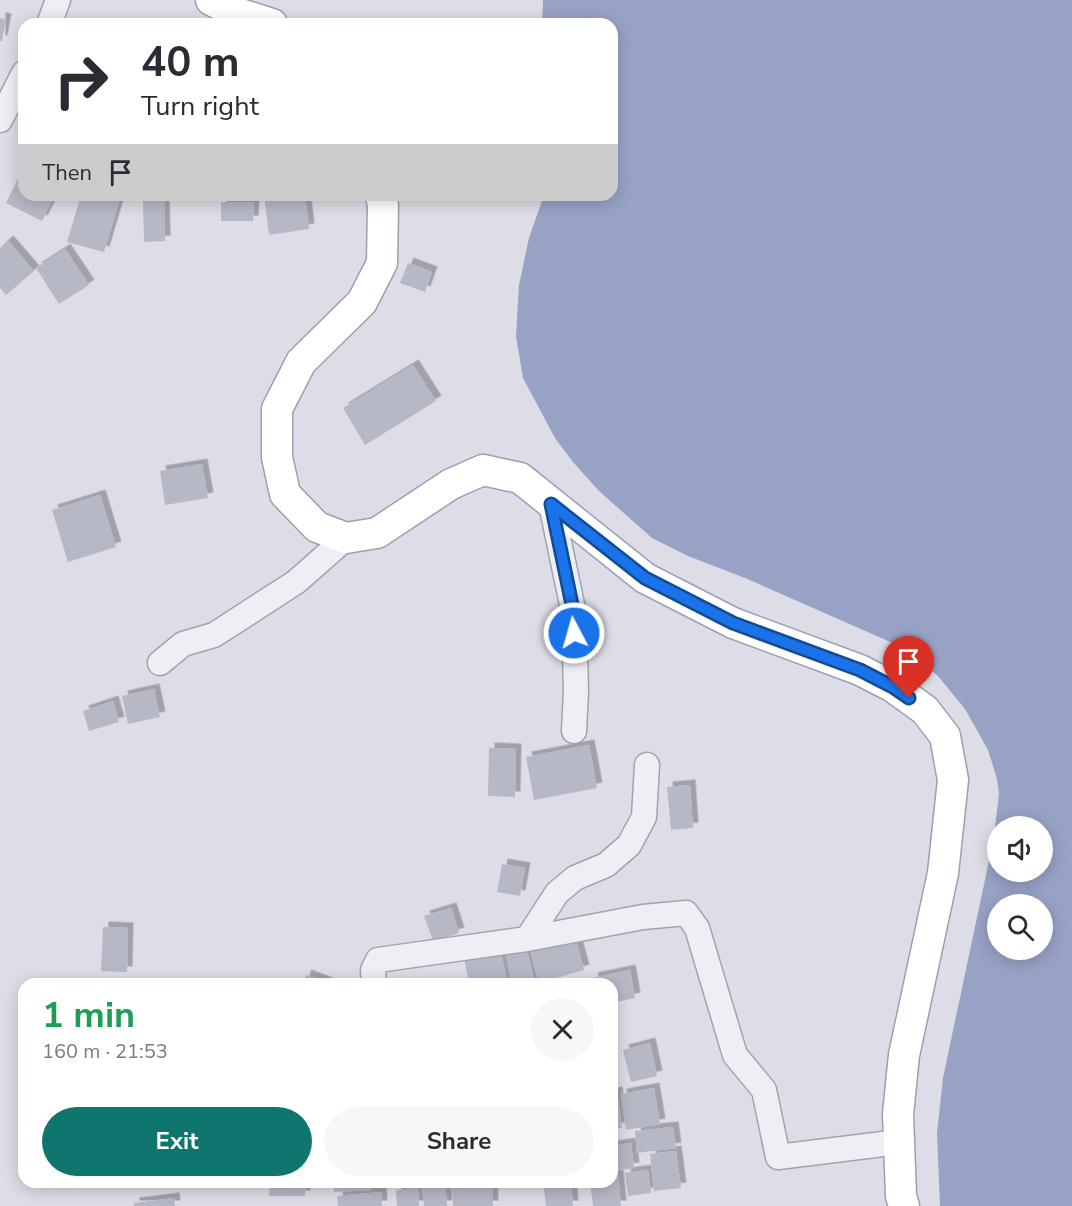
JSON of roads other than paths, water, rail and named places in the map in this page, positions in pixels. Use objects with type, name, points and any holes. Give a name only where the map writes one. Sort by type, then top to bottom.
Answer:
[{"type":"main road","points":[[210,0],[253,18]]},
{"type":"main road","points":[[382,201],[382,263],[362,302],[300,362],[277,409],[277,457],[285,494],[317,527],[346,538],[377,533],[451,484],[483,470],[520,478],[645,578],[733,623],[860,670],[893,687],[924,710],[945,736],[953,780],[943,873],[904,1055],[898,1114],[901,1196],[904,1206]]},
{"type":"street","points":[[51,18],[58,0]]},
{"type":"street","points":[[0,120],[18,85]]},
{"type":"street","points":[[551,504],[574,614],[576,691],[574,731]]},
{"type":"street","points":[[160,663],[183,644],[214,635],[296,582],[346,538]]},
{"type":"street","points":[[527,939],[557,893],[575,878],[606,865],[629,845],[645,817],[647,765]]},
{"type":"street","points":[[374,978],[373,970],[378,960],[527,939],[643,917],[686,913],[697,928],[735,1056],[764,1090],[778,1157],[899,1142]]},
{"type":"water","points":[[543,0],[1072,0],[1072,1206],[940,1206],[937,1133],[943,1078],[987,870],[987,882],[1053,882],[1053,816],[996,816],[999,793],[988,750],[965,709],[938,676],[904,648],[745,578],[688,556],[652,538],[599,491],[555,438],[523,378],[516,336],[519,285],[529,238],[542,201],[618,201],[618,18],[542,18]]}]
